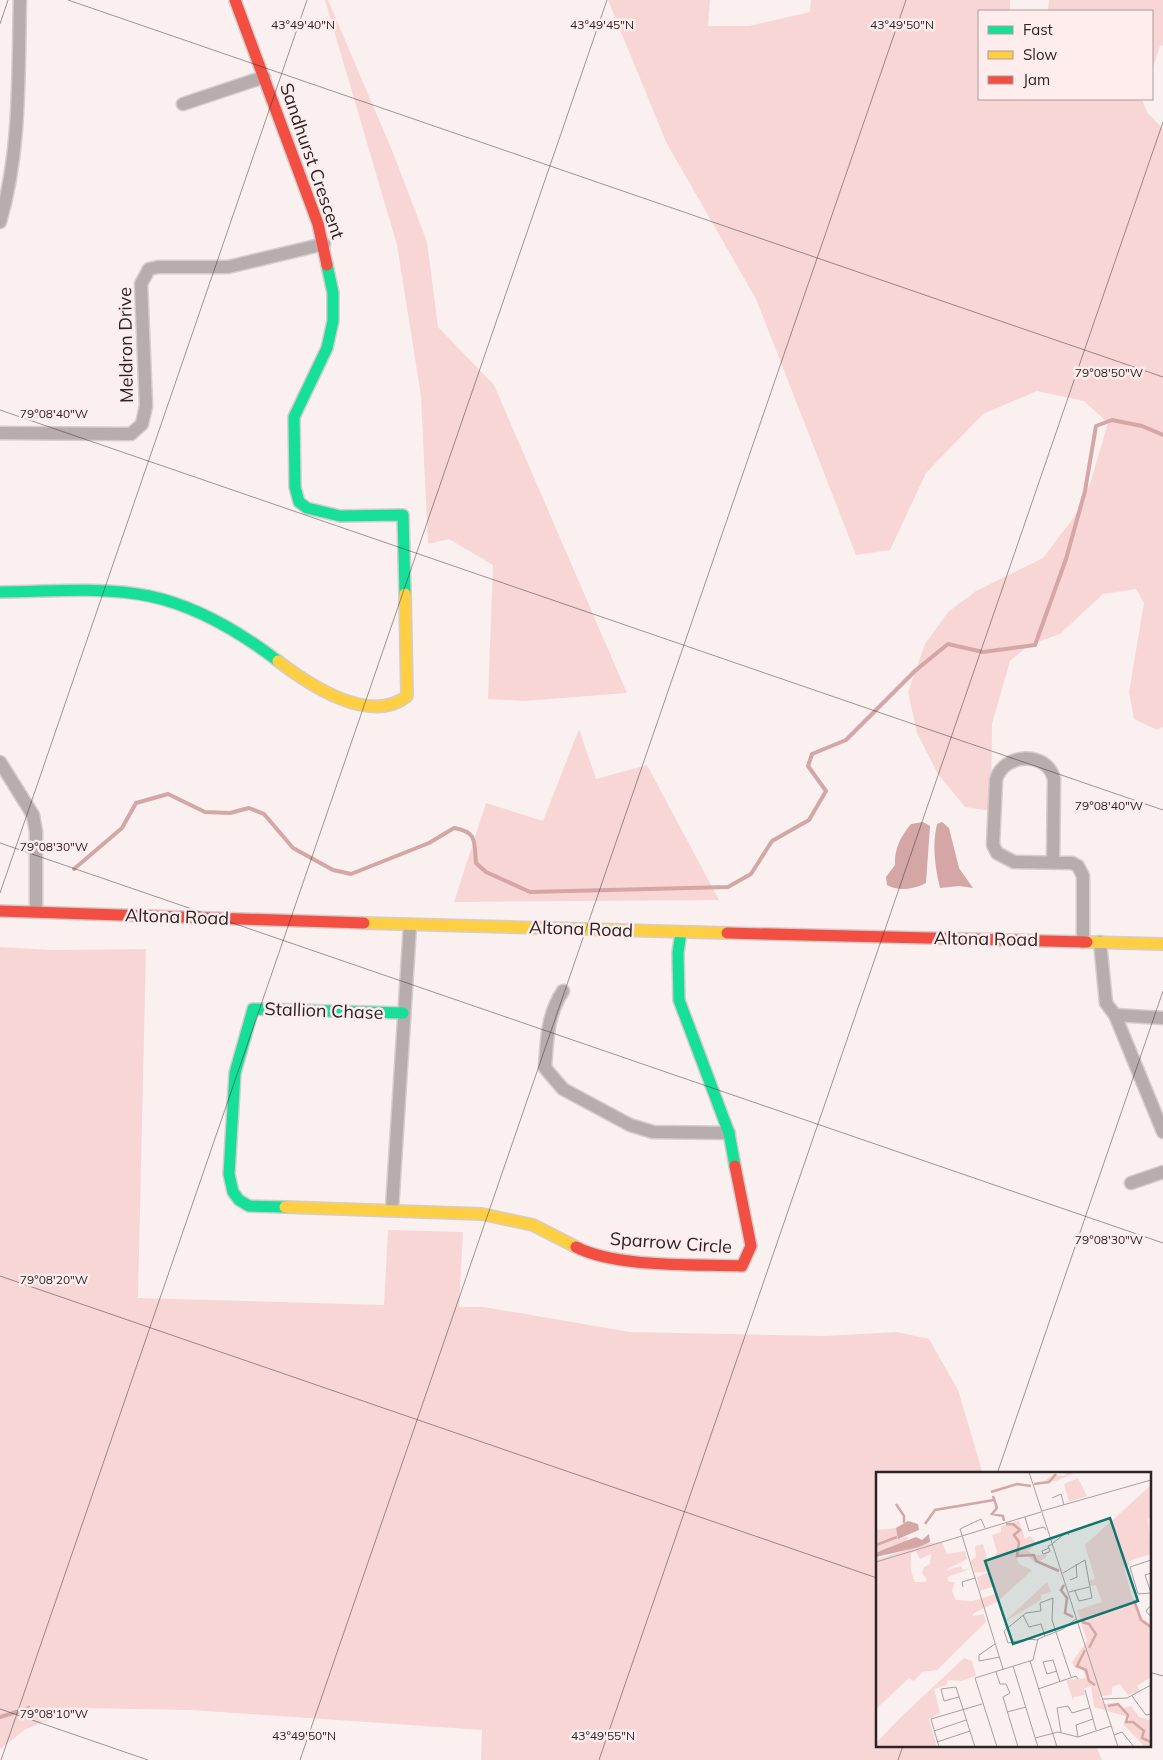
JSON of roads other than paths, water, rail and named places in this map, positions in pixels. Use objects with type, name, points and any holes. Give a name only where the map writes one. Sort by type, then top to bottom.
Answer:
[{"type":"street","points":[[0,222],[13,169],[16,140],[20,0]]},
{"type":"street","name":"Sandhurst Crescent","points":[[0,592],[131,593],[166,600],[236,631],[327,694],[361,705],[378,706],[400,703],[407,696],[403,515],[340,516],[307,508],[300,502],[295,487],[294,417],[327,348],[333,321],[333,293],[324,244],[285,130],[235,0]]},
{"type":"street","points":[[183,104],[264,77]]},
{"type":"street","name":"Meldron Drive","points":[[0,433],[131,434],[142,424],[146,406],[141,284],[149,269],[158,266],[228,267],[324,244]]},
{"type":"street","points":[[1053,862],[1054,778],[1052,769],[1045,762],[1034,759],[1016,760],[1004,764],[998,772],[996,780],[993,845],[997,853],[1014,862],[1072,863],[1081,870],[1083,876],[1083,942]]},
{"type":"street","points":[[0,762],[33,815],[36,832],[36,911]]},
{"type":"street","name":"Altona Road","points":[[0,911],[410,925],[1163,944]]},
{"type":"street","points":[[392,1209],[410,925]]},
{"type":"street","name":"Sparrow Circle","points":[[392,1209],[482,1214],[507,1218],[533,1225],[582,1250],[608,1257],[639,1261],[742,1266],[752,1246],[729,1133],[679,1000],[678,953],[681,932]]},
{"type":"street","points":[[1100,942],[1106,1003],[1115,1015],[1163,1132]]},
{"type":"street","points":[[563,991],[553,1006],[547,1033],[545,1068],[563,1089],[630,1125],[653,1132],[729,1133]]},
{"type":"street","name":"Stallion Chase","points":[[392,1209],[249,1206],[239,1200],[233,1192],[229,1174],[235,1073],[253,1008],[404,1013]]},
{"type":"street","points":[[1115,1015],[1163,1018]]},
{"type":"street","points":[[1131,1183],[1163,1172]]},
{"type":"waterway","points":[[74,869],[122,828],[136,803],[168,794],[205,812],[230,813],[249,808],[264,814],[293,848],[333,870],[351,874],[429,843],[454,828],[471,835],[476,863],[486,872],[530,892],[728,887],[751,874],[772,841],[809,820],[826,791],[808,766],[812,754],[846,740],[916,670],[948,644],[983,652],[1035,645],[1066,559],[1085,491],[1096,426],[1112,420],[1142,426],[1163,435]]},
{"type":"waterway","points":[[0,1717],[29,1708]]}]
